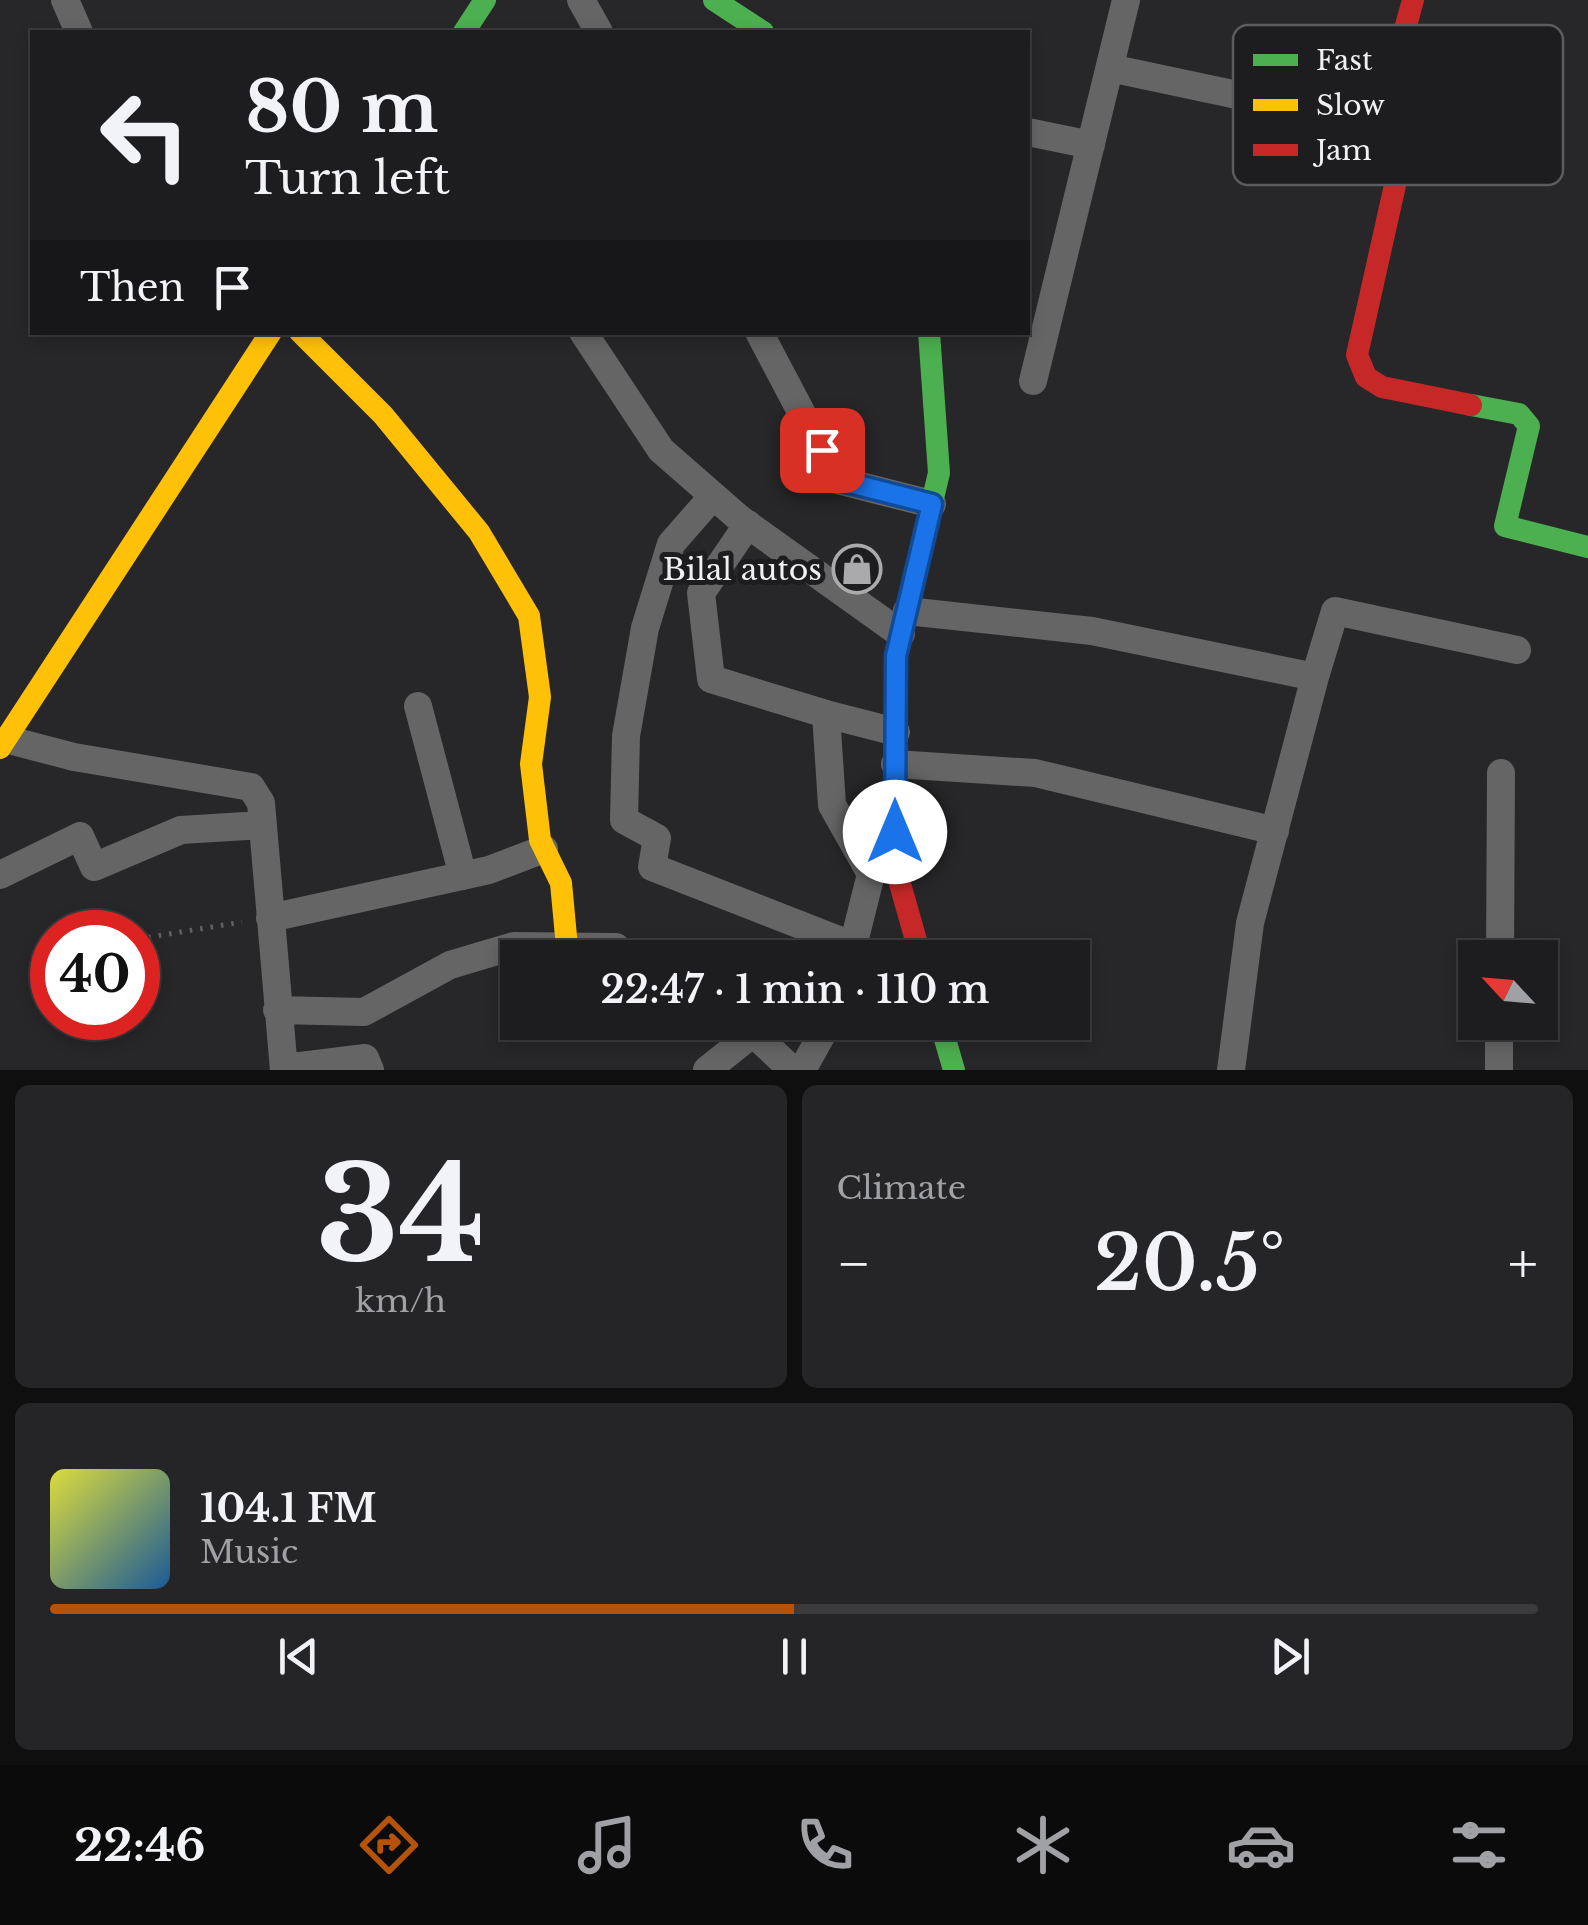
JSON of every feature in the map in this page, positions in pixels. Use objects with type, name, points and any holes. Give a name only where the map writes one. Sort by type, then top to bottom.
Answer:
[{"type":"street","points":[[65,0],[78,30]]},
{"type":"street","points":[[465,30],[485,0]]},
{"type":"street","points":[[581,0],[597,30]]},
{"type":"street","points":[[714,0],[760,30]]},
{"type":"street","points":[[1033,382],[1126,0]]},
{"type":"street","points":[[1406,25],[1413,0]]},
{"type":"street","points":[[1110,68],[1233,94]]},
{"type":"street","points":[[1030,132],[1091,146]]},
{"type":"street","points":[[1395,185],[1357,355],[1366,377],[1382,387],[1519,414],[1529,426],[1505,526],[1588,547]]},
{"type":"street","points":[[269,335],[4,744],[251,787],[261,803],[284,1069],[365,1058],[370,1070]]},
{"type":"street","points":[[303,335],[383,415],[479,532],[530,616],[540,698],[531,764],[544,849],[561,883],[566,940]]},
{"type":"street","points":[[585,335],[661,450],[748,524],[904,623],[1092,631],[1316,678]]},
{"type":"street","points":[[761,335],[838,480],[932,504]]},
{"type":"street","points":[[917,940],[895,866],[896,656],[939,473],[928,335]]},
{"type":"street","points":[[714,496],[670,544],[645,628],[626,736],[624,820],[657,838],[652,867],[824,940]]},
{"type":"street","points":[[748,524],[701,593],[711,679],[896,732]]},
{"type":"street","points":[[1231,1070],[1250,923],[1335,611],[1517,650]]},
{"type":"street","points":[[418,706],[432,745],[464,876]]},
{"type":"street","points":[[826,714],[832,806],[871,874],[855,940]]},
{"type":"street","points":[[896,764],[1035,773],[1274,832]]},
{"type":"street","points":[[1500,940],[1501,774]]},
{"type":"street","points":[[0,875],[80,836],[94,867],[181,830],[262,825]]},
{"type":"street","points":[[270,918],[464,876],[544,849]]},
{"type":"street","points":[[277,1010],[364,1012],[450,965],[500,950]]},
{"type":"street","points":[[708,1070],[732,1040]]},
{"type":"street","points":[[756,1040],[784,1063],[786,1070]]},
{"type":"street","points":[[802,1070],[819,1040]]},
{"type":"street","points":[[945,1040],[954,1070]]},
{"type":"street","points":[[1498,1070],[1499,1040]]},
{"type":"path","points":[[160,936],[270,918]]},
{"type":"traffic: fast","points":[[465,30],[485,0]]},
{"type":"traffic: fast","points":[[714,0],[760,30]]},
{"type":"traffic: fast","points":[[897,650],[939,473],[929,335]]},
{"type":"traffic: fast","points":[[1471,405],[1519,414],[1529,426],[1505,526],[1588,547]]},
{"type":"traffic: fast","points":[[945,1040],[954,1070]]},
{"type":"traffic: slow","points":[[0,748],[269,335]]},
{"type":"traffic: slow","points":[[303,335],[383,415],[479,532],[529,616],[540,697],[531,764],[540,840],[561,883],[566,940]]},
{"type":"traffic: jam","points":[[1406,25],[1413,0]]},
{"type":"traffic: jam","points":[[1395,185],[1357,355],[1366,377],[1382,387],[1471,405]]},
{"type":"traffic: jam","points":[[897,650],[895,866],[916,940]]},
{"type":"place","name":"Bilal autos","points":[[857,569]]},
{"type":"route","points":[[822,450],[838,480],[932,504],[896,656],[895,832]]}]
